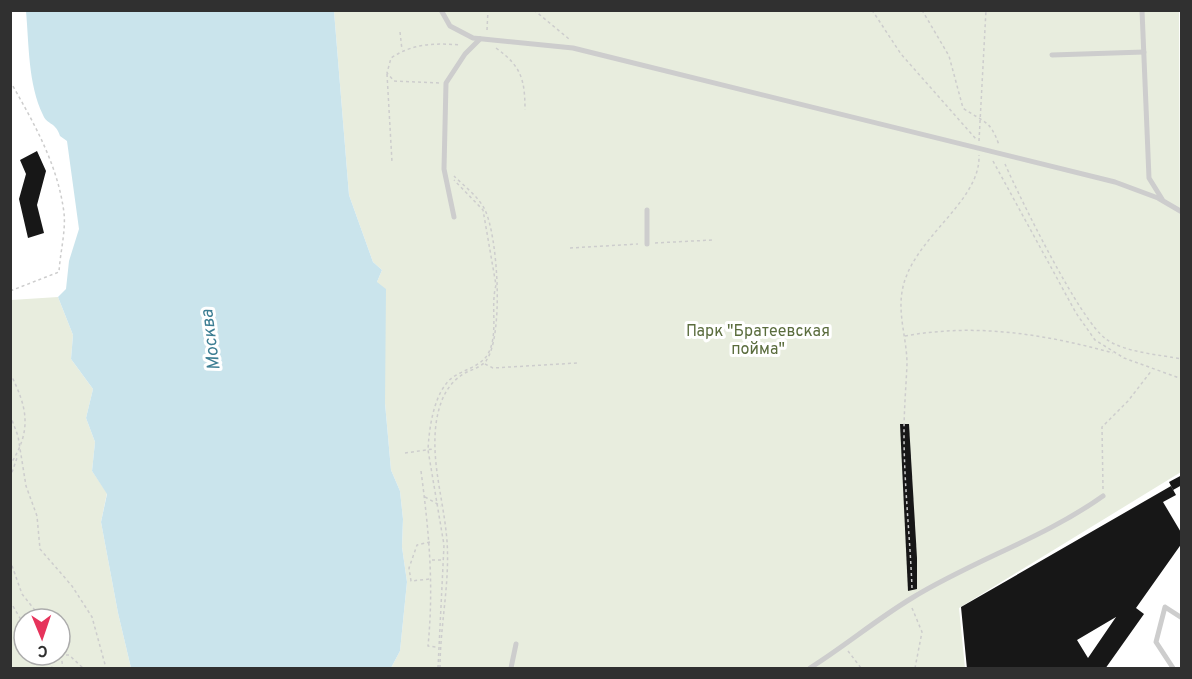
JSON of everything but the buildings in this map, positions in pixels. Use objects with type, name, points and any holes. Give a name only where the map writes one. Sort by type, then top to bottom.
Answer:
[{"type":"lane","points":[[441,10],[450,27],[460,33],[483,40],[573,48],[1001,152],[1115,182],[1163,201],[1182,212]]},
{"type":"lane","points":[[1142,10],[1149,178],[1163,201]]},
{"type":"lane","points":[[454,217],[444,171],[446,83],[465,54],[483,40]]},
{"type":"lane","points":[[1052,55],[1144,52]]},
{"type":"lane","points":[[647,210],[647,244]]},
{"type":"lane","points":[[810,669],[913,597],[1058,525],[1103,496]]},
{"type":"lane","points":[[1173,669],[1156,642],[1166,607],[1182,618]]},
{"type":"lane","points":[[511,669],[516,644]]},
{"type":"path","points":[[483,40],[488,10]]},
{"type":"path","points":[[534,10],[572,41],[573,48]]},
{"type":"path","points":[[872,10],[901,54],[966,126],[979,148]]},
{"type":"path","points":[[922,10],[949,56],[963,108],[993,128],[1001,152],[1034,221],[1094,326],[1106,340],[1136,350],[1182,359]]},
{"type":"path","points":[[915,669],[922,632],[912,611],[904,449],[905,336],[901,314],[902,291],[915,256],[965,196],[979,163],[979,117],[986,10]]},
{"type":"path","points":[[400,32],[402,51]]},
{"type":"path","points":[[392,162],[387,73],[391,58],[402,51],[438,43],[473,47]]},
{"type":"path","points":[[503,47],[493,47],[511,59],[525,83],[525,110]]},
{"type":"path","points":[[387,73],[393,81],[446,83]]},
{"type":"path","points":[[10,81],[35,124],[57,177],[64,215],[59,272],[10,291]]},
{"type":"path","points":[[991,157],[1076,313],[1095,340],[1117,354]]},
{"type":"path","points":[[444,171],[470,193],[483,210],[496,285],[493,296],[494,337],[481,362],[453,377],[446,385],[434,412],[428,450],[445,561]]},
{"type":"path","points":[[439,669],[447,541],[434,449],[438,413],[450,384],[485,363],[494,349],[498,282],[490,227],[484,208],[452,175]]},
{"type":"path","points":[[905,336],[965,329],[1012,332],[1068,340],[1117,354],[1182,379]]},
{"type":"path","points":[[485,363],[493,368],[577,363]]},
{"type":"path","points":[[1103,496],[1102,427],[1128,401],[1153,368]]},
{"type":"path","points":[[10,373],[20,392],[26,422],[24,441],[10,478]]},
{"type":"path","points":[[10,415],[18,436],[26,486],[37,516],[40,549],[72,586],[92,617],[106,669]]},
{"type":"path","points":[[405,453],[434,449]]},
{"type":"path","points":[[10,465],[19,452]]},
{"type":"path","points":[[421,471],[431,542],[432,579],[428,646],[439,647]]},
{"type":"path","points":[[425,497],[442,507]]},
{"type":"path","points":[[431,542],[417,545],[410,568],[411,581],[432,579]]},
{"type":"path","points":[[10,560],[22,594],[32,607]]},
{"type":"path","points":[[431,560],[445,561]]},
{"type":"path","points":[[431,610],[442,610]]},
{"type":"path","points":[[845,645],[861,669]]},
{"type":"path","points":[[72,658],[83,669]]},
{"type":"green space","name":"Парк \"Братеевская пойма\"","points":[[334,11],[1179,11],[1181,472],[959,608],[965,668],[391,668],[400,651],[407,582],[402,547],[403,519],[400,491],[391,470],[385,403],[385,330],[377,282],[382,270],[373,262],[349,195]]},
{"type":"green space","points":[[58,297],[73,335],[71,359],[93,389],[86,418],[95,442],[92,471],[107,493],[101,522],[131,668],[11,668],[11,300]]},
{"type":"water","name":"Москва","points":[[26,11],[334,11],[349,195],[373,262],[382,270],[377,282],[386,289],[385,403],[391,470],[400,491],[403,519],[402,547],[407,582],[400,651],[391,668],[131,668],[101,522],[107,494],[92,471],[95,442],[86,418],[93,389],[71,359],[73,335],[58,297],[66,289],[69,261],[79,229],[67,141],[45,118],[38,103],[30,64]]}]
